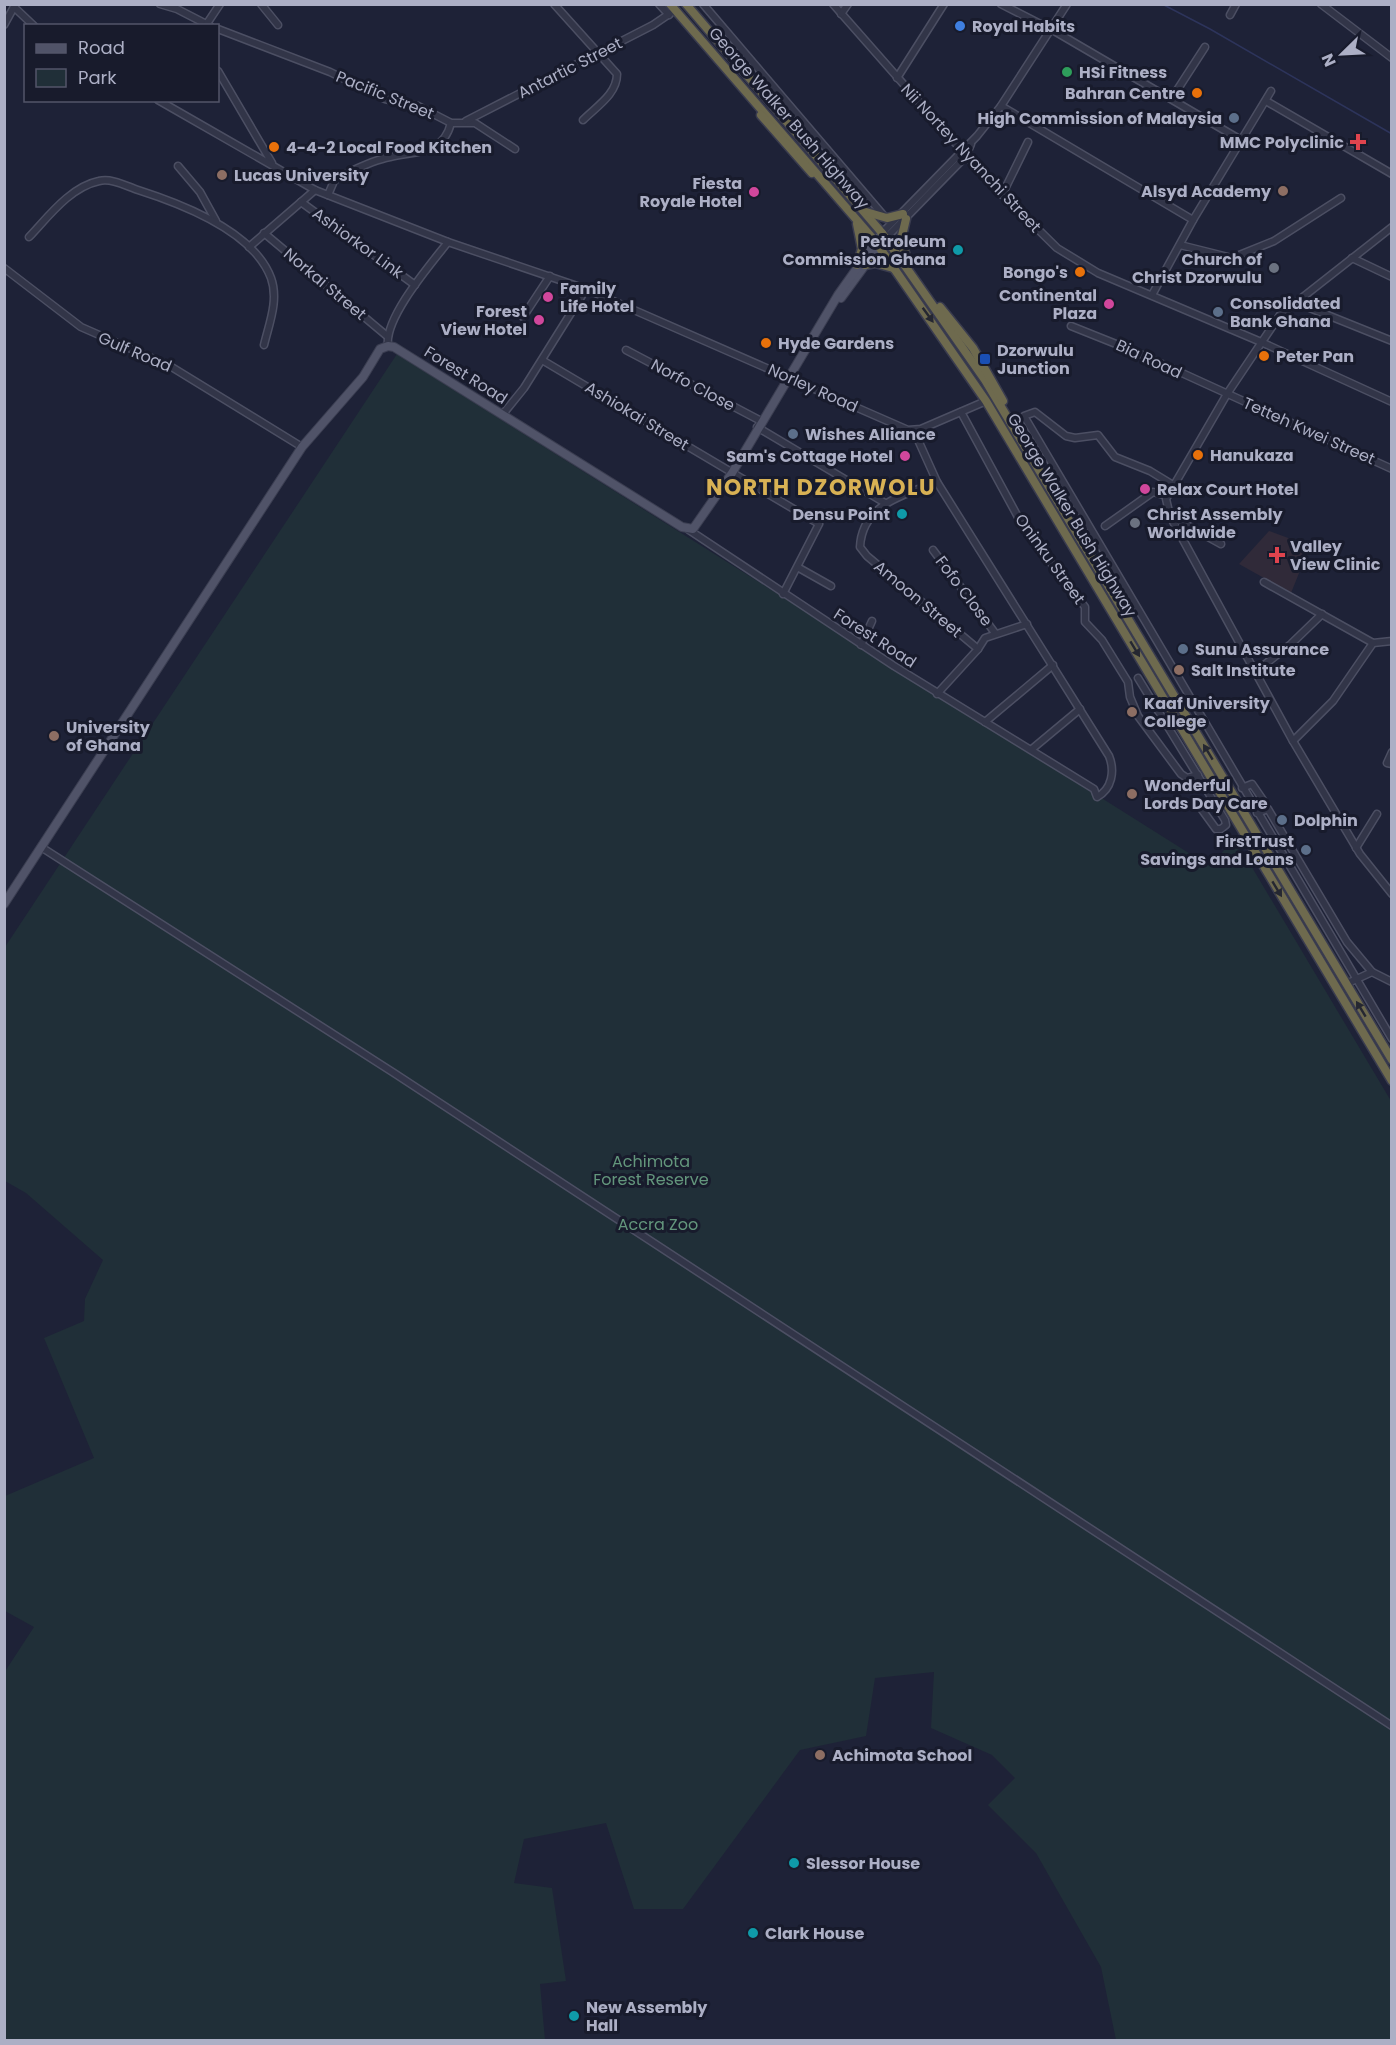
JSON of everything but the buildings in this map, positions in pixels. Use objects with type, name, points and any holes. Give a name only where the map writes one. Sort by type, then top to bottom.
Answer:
[{"type":"highway","name":"George Walker Bush Highway","points":[[686,4],[863,210],[927,294],[951,318],[974,348],[999,390],[1011,421],[1392,1059]]},
{"type":"highway","name":"George Walker Bush Highway","points":[[672,10],[737,80],[754,107],[800,162],[831,189],[877,243],[986,401],[1392,1081]]},
{"type":"highway","points":[[850,210],[862,239],[861,265],[875,263],[894,268]]},
{"type":"highway","points":[[863,210],[886,218],[904,217],[901,240],[914,276]]},
{"type":"main road","points":[[689,530],[700,522],[829,313],[861,265],[884,236]]},
{"type":"main road","points":[[4,904],[302,447],[363,378],[380,349],[388,346]]},
{"type":"main road","name":"Forest Road","points":[[388,346],[394,347],[689,530]]},
{"type":"street","points":[[160,4],[177,9],[205,24]]},
{"type":"street","points":[[208,24],[220,4]]},
{"type":"street","points":[[261,4],[278,25]]},
{"type":"street","points":[[554,4],[597,53],[615,69],[616,85],[583,120]]},
{"type":"street","points":[[659,4],[672,10]]},
{"type":"street","points":[[703,4],[886,218]]},
{"type":"street","name":"Nii Nortey Nyanchi Street","points":[[833,4],[963,154],[1057,248],[1098,273],[1261,342],[1392,402]]},
{"type":"street","points":[[841,14],[848,4]]},
{"type":"street","points":[[897,78],[944,4]]},
{"type":"street","points":[[1001,4],[1172,98],[1241,140]]},
{"type":"street","points":[[884,236],[963,154],[1001,106],[1067,4]]},
{"type":"street","points":[[1230,15],[1236,4]]},
{"type":"street","points":[[1321,4],[1392,58]]},
{"type":"street","points":[[4,25],[14,6],[32,24]]},
{"type":"street","name":"Antartic Street","points":[[463,123],[597,53],[672,10]]},
{"type":"street","name":"Pacific Street","points":[[219,29],[330,72],[386,99],[418,106],[451,123],[475,123],[515,149]]},
{"type":"street","points":[[1172,98],[1205,47]]},
{"type":"street","points":[[219,73],[275,166]]},
{"type":"street","points":[[1152,296],[1193,220],[1271,91]]},
{"type":"street","points":[[1266,101],[1392,174]]},
{"type":"street","name":"Norley Road","points":[[162,102],[315,190],[447,242],[586,290],[914,431]]},
{"type":"street","points":[[1001,106],[1193,220]]},
{"type":"street","points":[[328,195],[334,181],[341,176],[388,157],[419,153],[436,146],[447,136],[451,123]]},
{"type":"street","points":[[1002,195],[1028,142]]},
{"type":"street","points":[[178,166],[200,192],[216,222]]},
{"type":"street","points":[[28,237],[64,201],[87,184],[102,180],[158,196],[216,222],[249,247],[265,266],[274,292],[264,345]]},
{"type":"street","points":[[249,247],[315,190]]},
{"type":"street","points":[[1180,245],[1226,259],[1238,257],[1274,241],[1341,198]]},
{"type":"street","name":"Ashiorkor Link","points":[[301,202],[415,285]]},
{"type":"street","points":[[1392,227],[1280,315],[1227,394],[1167,496],[1166,507],[1293,741],[1356,848],[1392,894]]},
{"type":"street","name":"Norkai Street","points":[[264,233],[387,336]]},
{"type":"street","points":[[388,346],[387,336],[415,285],[447,242]]},
{"type":"street","points":[[1352,258],[1392,277]]},
{"type":"street","name":"Gulf Road","points":[[4,268],[81,327],[170,366],[302,447]]},
{"type":"street","points":[[523,317],[550,276]]},
{"type":"street","points":[[503,414],[542,360],[586,290]]},
{"type":"street","points":[[1295,302],[1392,341]]},
{"type":"street","name":"Bia Road","points":[[1071,326],[1118,344],[1227,394]]},
{"type":"street","name":"Norfo Close","points":[[626,350],[759,424],[885,503]]},
{"type":"street","name":"Ashiokai Street","points":[[542,360],[819,524],[799,568]]},
{"type":"street","name":"Tetteh Kwei Street","points":[[1227,394],[1392,469]]},
{"type":"street","points":[[986,401],[914,431],[937,482],[1080,709],[1032,749]]},
{"type":"street","name":"Oninku Street","points":[[961,412],[1024,528],[1087,610],[1085,618],[1087,626],[1102,640],[1128,682],[1130,697],[1138,716],[1181,774],[1186,778],[1198,775]]},
{"type":"street","points":[[1173,485],[1150,471],[1115,457],[1098,435],[1075,438],[1066,436],[1035,412],[1024,416],[1392,1039]]},
{"type":"street","points":[[885,503],[937,482]]},
{"type":"street","points":[[1105,526],[1153,492],[1167,496]]},
{"type":"street","name":"Amoon Street","points":[[885,503],[870,516],[861,535],[860,547],[867,556],[978,649]]},
{"type":"street","points":[[1170,516],[1221,544]]},
{"type":"street","name":"Forest Road","points":[[689,530],[937,694],[1032,749],[1094,789],[1097,796],[1109,786],[1112,762],[1080,709]]},
{"type":"street","name":"Fofo Close","points":[[933,550],[995,633]]},
{"type":"street","points":[[783,594],[799,568],[831,586]]},
{"type":"street","points":[[1264,582],[1373,643],[1392,641]]},
{"type":"street","points":[[1255,672],[1292,644],[1322,614]]},
{"type":"street","points":[[861,645],[872,621]]},
{"type":"street","points":[[937,694],[978,649],[985,638],[1027,624]]},
{"type":"street","points":[[1293,741],[1333,701],[1373,643]]},
{"type":"street","points":[[985,722],[1053,665]]},
{"type":"street","points":[[1128,682],[1148,671]]},
{"type":"street","points":[[1138,678],[1225,820],[1225,827],[1216,829],[1200,807]]},
{"type":"street","points":[[1392,752],[1387,763],[1392,764]]},
{"type":"street","points":[[1242,788],[1252,784],[1263,800]]},
{"type":"street","points":[[1257,813],[1268,809],[1347,942],[1372,972],[1392,982]]},
{"type":"street","points":[[1356,848],[1377,814]]},
{"type":"street","points":[[40,847],[394,1073],[1392,1726]]},
{"type":"street","points":[[1281,854],[1292,848]]},
{"type":"street","points":[[1346,984],[1372,972]]},
{"type":"shaded area","name":"Valley View Clinic","points":[[1269,531],[1310,546],[1291,593],[1239,564]]},
{"type":"green space","name":"Achimota Forest Reserve","points":[[397,354],[1211,867],[1234,837],[1391,1101],[1391,2040],[1116,2040],[1101,1967],[1036,1853],[988,1805],[1015,1778],[992,1755],[931,1728],[934,1672],[875,1678],[866,1736],[800,1750],[683,1909],[634,1909],[606,1823],[524,1839],[514,1883],[552,1888],[566,1981],[540,1984],[545,2040],[5,2040],[4,1673],[34,1627],[5,1611],[5,1496],[94,1458],[44,1338],[84,1321],[85,1299],[103,1260],[26,1193],[5,1181],[5,947]]},
{"type":"waterway","points":[[1162,4],[1210,29],[1392,134]]},
{"type":"place","name":"Royal Habits","points":[[960,26]]},
{"type":"place","name":"HSi Fitness","points":[[1067,72]]},
{"type":"place","name":"Bahran Centre","points":[[1197,93]]},
{"type":"place","name":"High Commission of Malaysia","points":[[1234,118]]},
{"type":"place","name":"MMC Polyclinic","points":[[1358,142]]},
{"type":"place","name":"4-4-2 Local Food Kitchen","points":[[274,147]]},
{"type":"place","name":"Lucas University","points":[[222,175]]},
{"type":"place","name":"Alsyd Academy","points":[[1283,191]]},
{"type":"place","name":"Fiesta Royale Hotel","points":[[754,192]]},
{"type":"place","name":"Petroleum Commission Ghana","points":[[958,250]]},
{"type":"place","name":"Church of Christ Dzorwulu","points":[[1274,268]]},
{"type":"place","name":"Bongo's","points":[[1080,272]]},
{"type":"place","name":"Family Life Hotel","points":[[548,297]]},
{"type":"place","name":"Continental Plaza","points":[[1109,304]]},
{"type":"place","name":"Consolidated Bank Ghana","points":[[1218,312]]},
{"type":"place","name":"Forest View Hotel","points":[[539,320]]},
{"type":"place","name":"Hyde Gardens","points":[[766,343]]},
{"type":"place","name":"Peter Pan","points":[[1264,356]]},
{"type":"place","name":"Dzorwulu Junction","points":[[985,359]]},
{"type":"place","name":"Wishes Alliance","points":[[793,434]]},
{"type":"place","name":"Hanukaza","points":[[1198,455]]},
{"type":"place","name":"Sam's Cottage Hotel","points":[[905,456]]},
{"type":"place","name":"Relax Court Hotel","points":[[1145,489]]},
{"type":"place","name":"Densu Point","points":[[902,514]]},
{"type":"place","name":"Christ Assembly Worldwide","points":[[1135,523]]},
{"type":"place","name":"Valley View Clinic","points":[[1277,555]]},
{"type":"place","name":"Sunu Assurance","points":[[1183,649]]},
{"type":"place","name":"Salt Institute","points":[[1179,670]]},
{"type":"place","name":"Kaaf University College","points":[[1132,712]]},
{"type":"place","name":"University of Ghana","points":[[54,736]]},
{"type":"place","name":"Wonderful Lords Day Care","points":[[1132,794]]},
{"type":"place","name":"Dolphin","points":[[1282,820]]},
{"type":"place","name":"FirstTrust Savings and Loans","points":[[1306,850]]},
{"type":"place","name":"Achimota School","points":[[820,1755]]},
{"type":"place","name":"Slessor House","points":[[794,1863]]},
{"type":"place","name":"Clark House","points":[[753,1933]]},
{"type":"place","name":"New Assembly Hall","points":[[574,2016]]},
{"type":"district","name":"NORTH DZORWOLU","points":[[821,487]]},
{"type":"park label","name":"Accra Zoo","points":[[658,1224]]}]
